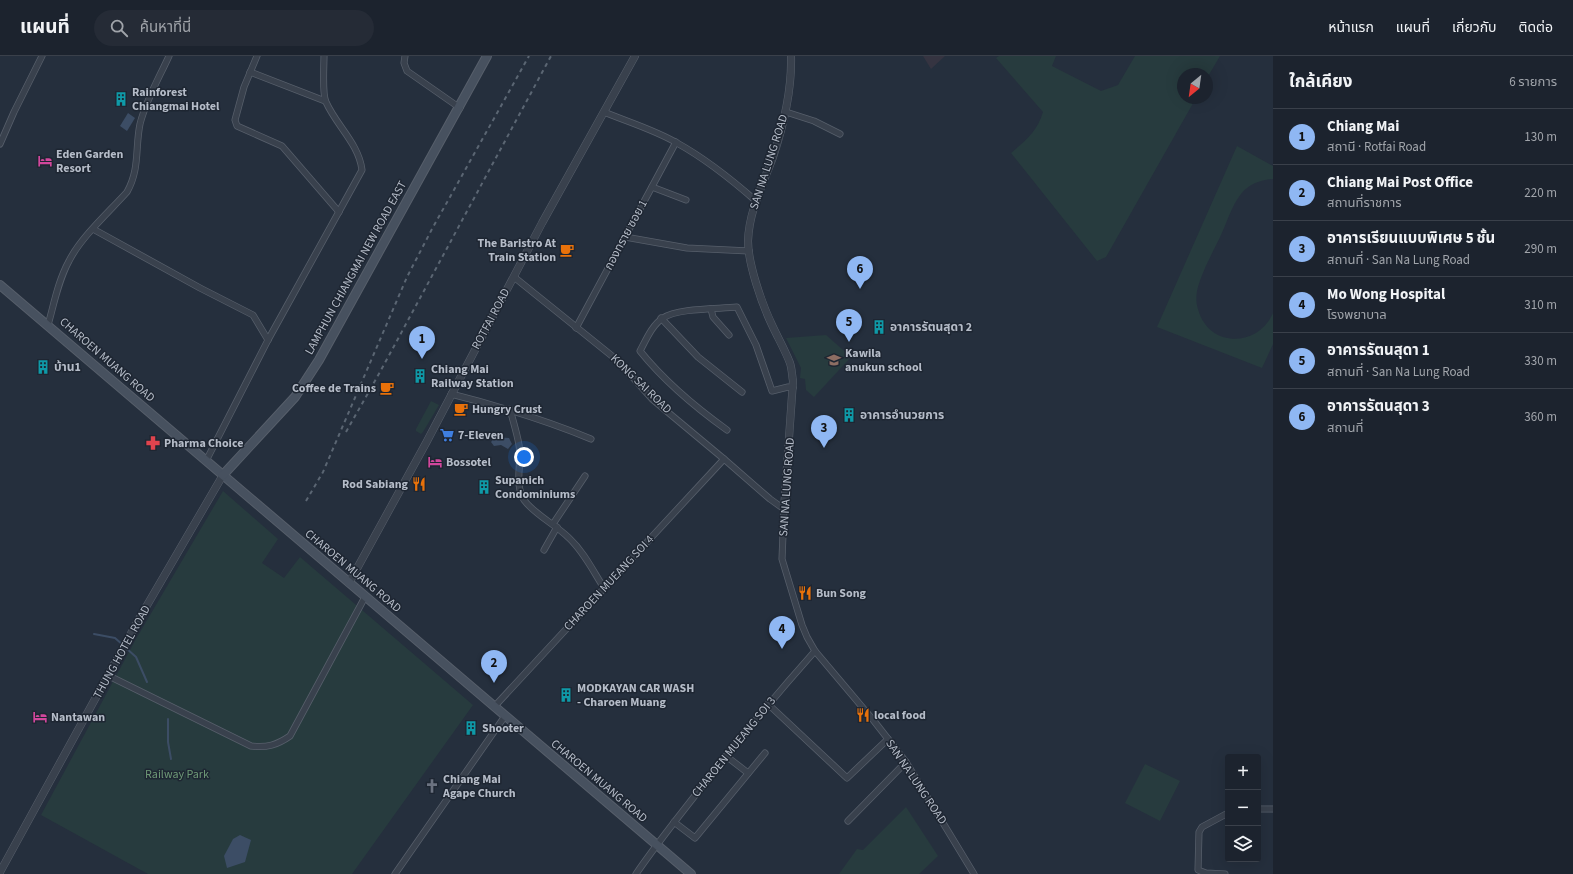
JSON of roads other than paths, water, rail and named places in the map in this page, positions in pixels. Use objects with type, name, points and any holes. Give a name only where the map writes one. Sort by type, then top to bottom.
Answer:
[{"type":"main road","name":"LAMPHUN CHIANGMAI NEW ROAD EAST","points":[[222,475],[234,464],[295,397],[319,360],[460,108],[487,56]]},
{"type":"main road","name":"CHAROEN MUANG ROAD","points":[[0,285],[235,487],[691,874]]},
{"type":"main road","points":[[207,462],[225,465],[234,464],[233,472],[235,487]]},
{"type":"street","points":[[0,144],[42,56]]},
{"type":"street","points":[[48,325],[64,271],[76,250],[127,192],[132,183],[137,165],[138,135],[142,117],[169,56]]},
{"type":"street","points":[[257,56],[244,87],[235,120],[237,126],[282,146],[339,212]]},
{"type":"street","points":[[207,462],[268,340],[362,170],[361,162],[356,152],[325,101],[324,56]]},
{"type":"street","points":[[405,56],[404,63],[407,71],[460,108]]},
{"type":"street","name":"ROTFAI ROAD","points":[[348,583],[389,512],[542,223],[635,56]]},
{"type":"street","name":"SAN NA LUNG ROAD","points":[[791,56],[790,93],[786,112],[773,156],[756,201],[748,241],[756,282],[765,308],[791,365],[793,388],[784,509],[782,560],[802,625],[815,650],[906,762],[974,874]]},
{"type":"street","points":[[250,72],[325,101]]},
{"type":"street","points":[[604,112],[676,142],[725,174],[756,201]]},
{"type":"street","points":[[786,112],[814,121],[840,134]]},
{"type":"street","name":"กองทราย ซอย 1","points":[[576,328],[676,142]]},
{"type":"street","points":[[652,187],[686,200]]},
{"type":"street","points":[[93,229],[253,315],[268,340]]},
{"type":"street","points":[[625,236],[687,248],[749,251]]},
{"type":"street","name":"KONG SAI ROAD","points":[[514,277],[617,360],[652,399],[770,499],[784,509]]},
{"type":"street","points":[[727,430],[679,392],[640,352],[649,335],[661,318],[677,311],[711,310],[737,307],[756,345],[772,391],[788,387],[793,388]]},
{"type":"street","points":[[711,310],[713,317],[729,335]]},
{"type":"street","points":[[661,318],[698,357],[742,392]]},
{"type":"street","points":[[451,394],[510,409],[555,424],[591,439]]},
{"type":"street","points":[[510,409],[519,445],[520,490],[524,499],[532,508],[555,525],[570,539],[582,553],[604,588]]},
{"type":"street","name":"CHAROEN MUEANG SOI 4","points":[[494,707],[724,459]]},
{"type":"street","name":"THUNG HOTEL ROAD","points":[[0,872],[128,639],[222,475]]},
{"type":"street","points":[[544,550],[555,525],[585,476]]},
{"type":"street","points":[[109,676],[251,746],[263,748],[276,745],[290,736],[365,597]]},
{"type":"street","name":"CHAROEN MUEANG SOI 3","points":[[636,874],[656,845],[726,756],[768,704],[815,650]]},
{"type":"street","points":[[768,704],[847,778],[888,739]]},
{"type":"street","points":[[395,874],[505,716]]},
{"type":"street","points":[[674,822],[695,838],[765,753]]},
{"type":"street","points":[[726,756],[748,774]]},
{"type":"street","points":[[848,821],[906,762]]},
{"type":"street","points":[[1261,809],[1273,809]]},
{"type":"street","points":[[1225,816],[1202,827],[1199,832],[1198,870],[1199,872],[1225,874]]},
{"type":"water","points":[[128,113],[135,118],[127,131],[120,126]]},
{"type":"water","points":[[495,437],[509,438],[512,444],[508,449],[501,445],[494,446],[491,442]]},
{"type":"water","points":[[240,835],[251,840],[245,862],[227,868],[224,856],[233,839]]},
{"type":"waterway","points":[[94,634],[115,638],[123,645]]},
{"type":"waterway","points":[[126,648],[136,657],[147,682]]},
{"type":"waterway","points":[[168,719],[168,742],[171,759]]},
{"type":"railway","points":[[306,501],[323,472],[407,277],[432,229],[529,56]]},
{"type":"railway","points":[[346,432],[551,56]]},
{"type":"place","name":"Rainforest Chiangmai Hotel","points":[[121,99]]},
{"type":"place","name":"Eden Garden Resort","points":[[45,161]]},
{"type":"place","name":"The Baristro At Train Station","points":[[567,250]]},
{"type":"place","name":"อาคารรัตนสุดา 3","points":[[860,289]]},
{"type":"place","name":"อาคารรัตนสุดา 2","points":[[879,327]]},
{"type":"place","name":"อาคารรัตนสุดา 1","points":[[849,342]]},
{"type":"place","name":"Chiang Mai","points":[[422,359]]},
{"type":"place","name":"Kawila anukun school","points":[[834,360]]},
{"type":"place","name":"บ้าน1","points":[[43,367]]},
{"type":"place","name":"Chiang Mai Railway Station","points":[[420,376]]},
{"type":"place","name":"Coffee de Trains","points":[[387,388]]},
{"type":"place","name":"Hungry Crust","points":[[461,409]]},
{"type":"place","name":"อาคารอำนวยการ","points":[[849,415]]},
{"type":"place","name":"7-Eleven","points":[[447,435]]},
{"type":"place","name":"Pharma Choice","points":[[153,443]]},
{"type":"place","name":"อาคารเรียนแบบพิเศษ 5 ชั้น","points":[[824,448]]},
{"type":"place","name":"Bossotel","points":[[435,462]]},
{"type":"place","name":"Rod Sabiang","points":[[419,484]]},
{"type":"place","name":"Supanich Condominiums","points":[[484,487]]},
{"type":"place","name":"Bun Song","points":[[805,593]]},
{"type":"place","name":"Mo Wong Hospital","points":[[782,649]]},
{"type":"place","name":"Chiang Mai Post Office","points":[[494,683]]},
{"type":"place","name":"MODKAYAN CAR WASH - Charoen Muang","points":[[566,695]]},
{"type":"place","name":"local food","points":[[863,715]]},
{"type":"place","name":"Nantawan","points":[[40,717]]},
{"type":"place","name":"Shooter","points":[[471,728]]},
{"type":"place","name":"Chiang Mai Agape Church","points":[[432,786]]},
{"type":"park label","name":"Railway Park","points":[[177,774]]}]
